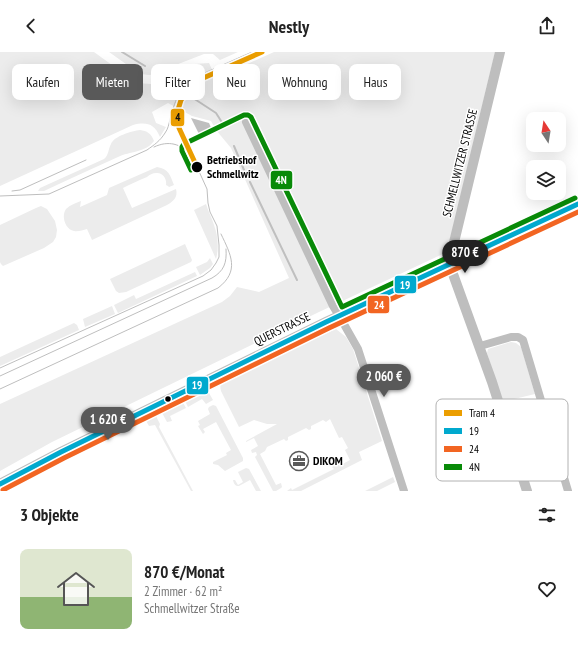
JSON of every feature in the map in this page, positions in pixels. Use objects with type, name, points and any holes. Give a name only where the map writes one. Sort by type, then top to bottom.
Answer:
[{"type":"street","name":"SCHMELLWITZER STRASSE","points":[[449,263],[500,52]]},
{"type":"street","points":[[246,122],[333,306],[358,350],[404,491]]},
{"type":"street","name":"QUERSTRASSE","points":[[0,484],[60,452],[339,316],[449,263],[578,204]]},
{"type":"street","points":[[449,263],[480,346],[497,399]]},
{"type":"street","points":[[480,346],[511,337],[518,337],[523,340],[541,399]]},
{"type":"street","points":[[524,481],[527,491]]},
{"type":"street","points":[[565,481],[568,491]]},
{"type":"shaded area","points":[[0,52],[94,52],[111,64],[82,64],[82,100],[143,100],[143,83],[151,84],[151,100],[205,100],[205,64],[194,64],[209,63],[213,72],[213,100],[260,100],[260,64],[247,64],[274,52],[495,52],[447,252],[319,312],[52,442],[0,471],[0,404],[222,302],[230,296],[237,287],[259,292],[289,278],[231,148],[216,130],[211,121],[192,116],[168,103],[152,112],[156,123],[166,127],[160,137],[158,132],[152,126],[146,124],[133,125],[0,186]]},
{"type":"shaded area","points":[[109,52],[238,52],[220,60],[213,54],[204,54],[178,64],[151,64],[150,75],[143,74],[143,64],[126,64]]},
{"type":"shaded area","points":[[191,118],[209,123],[212,130],[200,136]]},
{"type":"shaded area","points":[[140,130],[145,131],[152,136],[154,141],[146,148],[118,157],[44,191],[38,191],[40,188],[104,159],[107,156],[111,144],[119,136]]},
{"type":"shaded area","points":[[157,167],[167,171],[174,185],[169,187],[166,185],[164,176],[156,173],[123,188],[132,208],[176,189],[176,197],[167,205],[92,240],[87,229],[74,231],[66,225],[64,215],[69,206],[81,201],[80,207],[107,195],[109,188]]},
{"type":"shaded area","points":[[206,204],[213,222],[218,242],[216,259],[194,210]]},
{"type":"shaded area","points":[[41,206],[47,209],[55,221],[57,230],[56,237],[53,242],[44,248],[3,266],[0,262],[0,225]]},
{"type":"shaded area","points":[[185,244],[192,260],[191,262],[126,292],[119,293],[116,291],[110,279]]},
{"type":"shaded area","points":[[210,258],[213,264],[200,275],[196,267],[207,262]]},
{"type":"shaded area","points":[[195,272],[197,276],[118,313],[114,305],[134,295],[136,299]]},
{"type":"shaded area","points":[[112,306],[115,314],[85,327],[83,319]]},
{"type":"shaded area","points":[[74,323],[77,325],[79,330],[0,366],[0,357]]},
{"type":"shaded area","points":[[336,329],[346,337],[353,349],[382,441],[359,452],[362,460],[301,491],[287,491],[291,488],[292,490],[334,469],[332,467],[338,464],[341,465],[350,460],[345,450],[348,448],[342,437],[339,438],[330,419],[326,422],[323,420],[311,426],[311,429],[309,430],[306,428],[288,437],[288,440],[286,441],[284,439],[267,447],[265,451],[260,454],[276,485],[281,483],[281,488],[273,491],[255,457],[257,455],[256,452],[252,453],[251,450],[258,446],[254,438],[246,441],[277,424],[267,424],[254,420],[239,427],[221,391],[221,384],[222,382]]},
{"type":"shaded area","points":[[511,342],[516,343],[521,347],[535,394],[514,399],[501,399],[487,353],[488,349]]},
{"type":"shaded area","points":[[204,390],[209,393],[213,400],[206,404],[202,399],[188,407],[184,399]]},
{"type":"shaded area","points":[[182,401],[186,408],[170,416],[172,421],[167,422],[161,411]]},
{"type":"shaded area","points":[[213,405],[216,406],[243,458],[243,461],[225,471],[218,465],[213,464],[213,462],[227,455],[226,453],[231,450],[216,422],[203,429],[205,432],[203,434],[198,426],[200,425],[198,421],[210,414],[208,409]]},
{"type":"shaded area","points":[[155,414],[160,424],[159,427],[193,491],[191,491],[155,425],[149,426],[145,419]]},
{"type":"shaded area","points":[[246,468],[249,469],[261,491],[256,491],[250,480],[239,486],[234,484],[233,480],[235,480],[238,485],[243,482],[238,472]]},
{"type":"shaded area","points":[[393,477],[395,482],[377,491],[365,491]]},
{"type":"waterway","points":[[122,52],[145,66]]},
{"type":"waterway","points":[[196,100],[216,113],[223,124]]},
{"type":"waterway","points":[[234,146],[244,170]]},
{"type":"waterway","points":[[250,182],[297,280]]},
{"type":"tram line","points":[[0,196],[49,194],[147,150],[163,136],[168,126],[177,98],[188,83],[200,75],[252,52]]},
{"type":"tram line","name":"4","points":[[197,167],[179,128],[177,113],[181,100],[189,89],[201,79],[262,52]]},
{"type":"tram line","points":[[154,147],[165,144],[174,144],[191,154]]},
{"type":"tram line","points":[[12,191],[20,190],[86,160]]},
{"type":"tram line","points":[[0,368],[203,276],[211,270],[219,257],[217,226],[210,212],[207,189],[197,167]]},
{"type":"tram line","points":[[0,389],[218,288],[225,282],[229,275],[232,262],[221,234]]},
{"type":"tram line","points":[[0,376],[212,278],[224,266],[226,249]]},
{"type":"transit line","name":"4N","points":[[191,170],[182,151],[184,144],[244,115],[251,117],[342,307],[575,198]]},
{"type":"transit line","name":"19","points":[[0,484],[61,452],[326,322],[578,204]]},
{"type":"transit line","name":"24","points":[[3,490],[64,458],[329,328],[578,212]]},
{"type":"place","name":"Betriebshof Schmellwitz","points":[[197,167]]},
{"type":"place","name":"DIKOM","points":[[299,461]]}]
